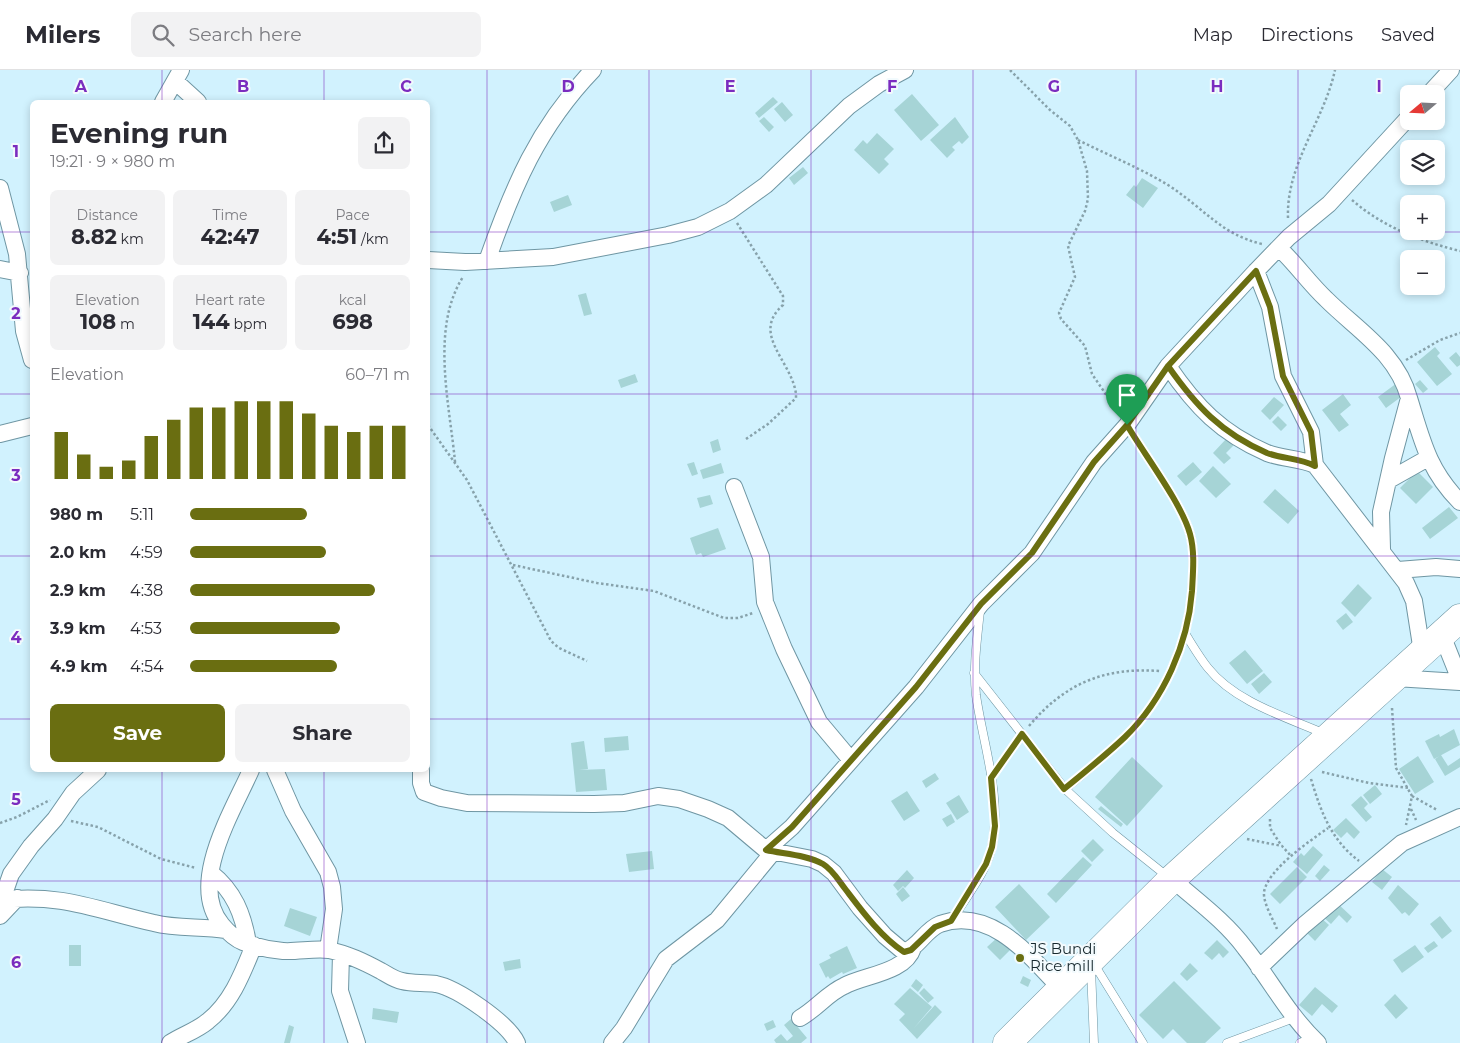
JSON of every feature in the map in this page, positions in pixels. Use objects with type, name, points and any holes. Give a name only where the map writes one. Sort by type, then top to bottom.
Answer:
[{"type":"highway","points":[[1007,1043],[1172,879],[1270,790],[1307,764],[1330,736],[1441,635]]},
{"type":"street","points":[[480,261],[527,160],[549,122],[572,92],[594,70]]},
{"type":"street","points":[[430,260],[480,261],[553,256],[683,232],[730,211],[766,185],[849,106],[879,84],[905,70]]},
{"type":"street","points":[[1437,85],[1451,70]]},
{"type":"street","points":[[164,100],[178,75],[197,100]]},
{"type":"street","points":[[612,1043],[624,1028],[666,959],[717,920],[770,851],[916,687],[981,604],[1032,553],[1094,462],[1127,425],[1168,366],[1284,243],[1330,204],[1400,126]]},
{"type":"street","points":[[0,188],[20,273],[21,312],[30,353]]},
{"type":"street","points":[[1284,243],[1300,269],[1328,302],[1369,336],[1394,367],[1404,383],[1428,458],[1442,483],[1460,502]]},
{"type":"street","points":[[0,269],[20,273]]},
{"type":"street","points":[[1256,271],[1270,307],[1283,376],[1311,432],[1315,466],[1357,522],[1398,570],[1414,602],[1441,635],[1460,681],[1392,681]]},
{"type":"street","points":[[1168,366],[1191,399],[1226,431],[1268,453],[1315,466]]},
{"type":"street","points":[[1382,549],[1382,512],[1409,398]]},
{"type":"street","points":[[0,434],[30,426]]},
{"type":"street","points":[[1389,480],[1428,458]]},
{"type":"street","points":[[734,486],[762,557],[765,602],[784,650],[820,722],[850,759]]},
{"type":"street","points":[[1398,570],[1436,567],[1460,568]]},
{"type":"street","points":[[0,916],[7,899],[11,874],[31,846],[55,820],[73,793],[96,772]]},
{"type":"street","points":[[250,772],[219,840],[208,888],[210,905],[214,916],[226,930],[241,941],[251,944],[283,951],[335,952],[355,957],[400,981],[436,984],[448,988],[495,1018],[517,1043]]},
{"type":"street","points":[[276,772],[297,818],[328,872],[332,886],[335,952],[340,992],[357,1043]]},
{"type":"street","points":[[421,772],[424,792],[440,798],[467,803],[624,803],[658,796],[679,800],[728,818],[770,851],[812,859],[824,864],[834,873],[860,908],[904,952],[913,948],[935,927],[951,921],[966,920],[992,926],[1030,956],[1061,989]]},
{"type":"street","points":[[1259,968],[1283,945],[1402,843],[1460,817]]},
{"type":"street","points":[[170,1043],[197,1029],[214,1015],[236,989],[251,944],[236,900],[227,887],[211,872]]},
{"type":"street","points":[[1172,879],[1223,923],[1246,948],[1310,1041]]},
{"type":"street","points":[[7,899],[44,897],[154,923],[226,930]]},
{"type":"street","points":[[800,1018],[817,1008],[843,986],[900,964],[910,956],[913,948]]},
{"type":"lane","points":[[1064,789],[1126,736],[1148,708],[1170,672],[1186,635],[1194,556],[1190,534],[1183,516],[1127,425]]},
{"type":"lane","points":[[951,921],[986,864],[992,847],[995,826],[991,778],[974,673],[981,604]]},
{"type":"lane","points":[[1186,635],[1208,668],[1231,689],[1254,703],[1330,736]]},
{"type":"lane","points":[[974,673],[1064,789],[1113,833],[1172,879]]},
{"type":"lane","points":[[1091,959],[1094,1043]]},
{"type":"lane","points":[[1091,959],[1143,1043]]},
{"type":"lane","points":[[1227,1043],[1294,1018]]},
{"type":"path","points":[[1010,70],[1050,110],[1070,126],[1078,140],[1087,171],[1088,199],[1085,211],[1069,242],[1075,277],[1059,313],[1061,318],[1085,346],[1092,374],[1127,425]]},
{"type":"path","points":[[1078,140],[1166,184],[1231,233],[1284,243],[1288,203],[1300,155],[1323,107],[1335,70]]},
{"type":"path","points":[[1342,190],[1369,215],[1388,226],[1439,245],[1460,250]]},
{"type":"path","points":[[730,211],[783,296],[783,305],[772,314],[768,327],[796,394],[796,398],[780,413],[746,439]]},
{"type":"path","points":[[456,464],[444,362],[449,304],[480,261]]},
{"type":"path","points":[[1394,367],[1440,340],[1460,333]]},
{"type":"path","points":[[430,428],[468,480],[551,641],[559,648],[588,661]]},
{"type":"path","points":[[512,565],[598,583],[654,591],[724,618],[738,618],[768,609]]},
{"type":"path","points":[[991,778],[1022,734],[1042,710],[1056,698],[1086,680],[1123,670],[1170,672]]},
{"type":"path","points":[[1392,681],[1396,768],[1412,796],[1402,843]]},
{"type":"path","points":[[1307,764],[1368,783],[1409,788]]},
{"type":"path","points":[[1307,764],[1328,828],[1341,845],[1371,869]]},
{"type":"path","points":[[1270,790],[1270,828],[1291,856]]},
{"type":"path","points":[[0,823],[18,817],[47,801],[73,793]]},
{"type":"path","points":[[1412,796],[1428,807],[1443,813]]},
{"type":"path","points":[[55,820],[79,822],[98,827],[161,859],[211,872]]},
{"type":"path","points":[[1283,945],[1264,891],[1273,876],[1291,856],[1328,828]]},
{"type":"path","points":[[1221,834],[1282,846]]},
{"type":"building","points":[[912,94],[939,125],[921,141],[894,110]]},
{"type":"building","points":[[773,97],[778,102],[759,118],[755,113]]},
{"type":"building","points":[[782,102],[793,115],[785,122],[774,109]]},
{"type":"building","points":[[764,117],[774,127],[769,132],[759,121]]},
{"type":"building","points":[[955,117],[969,137],[962,144],[959,141],[952,147],[955,150],[947,158],[930,140]]},
{"type":"building","points":[[877,133],[894,149],[884,159],[889,164],[879,174],[854,150],[863,140],[867,144]]},
{"type":"building","points":[[803,167],[808,173],[794,185],[789,178]]},
{"type":"building","points":[[1142,178],[1158,188],[1143,208],[1126,195],[1134,185],[1136,187]]},
{"type":"building","points":[[568,195],[572,205],[554,212],[550,202]]},
{"type":"building","points":[[586,293],[592,314],[584,316],[578,295]]},
{"type":"building","points":[[1435,347],[1440,353],[1437,356],[1452,374],[1437,386],[1417,362]]},
{"type":"building","points":[[1456,352],[1460,357],[1460,365],[1457,367],[1449,358]]},
{"type":"building","points":[[635,374],[638,382],[621,388],[618,380]]},
{"type":"building","points":[[1420,380],[1428,389],[1423,393],[1415,384]]},
{"type":"building","points":[[1397,383],[1405,394],[1386,408],[1378,397]]},
{"type":"building","points":[[1343,394],[1351,405],[1340,414],[1349,425],[1339,432],[1322,410]]},
{"type":"building","points":[[1274,397],[1284,405],[1270,420],[1261,411]]},
{"type":"building","points":[[1278,416],[1287,425],[1281,431],[1272,422]]},
{"type":"building","points":[[1227,438],[1234,445],[1226,453],[1231,458],[1224,464],[1213,453]]},
{"type":"building","points":[[718,439],[721,450],[713,453],[710,442]]},
{"type":"building","points":[[694,462],[698,474],[692,476],[687,464]]},
{"type":"building","points":[[1193,462],[1202,472],[1186,486],[1177,476]]},
{"type":"building","points":[[721,463],[724,473],[703,479],[700,470]]},
{"type":"building","points":[[1213,466],[1231,484],[1216,498],[1199,481]]},
{"type":"building","points":[[1417,471],[1433,487],[1416,504],[1400,488]]},
{"type":"building","points":[[1275,489],[1299,511],[1288,524],[1263,502]]},
{"type":"building","points":[[710,495],[713,504],[700,508],[697,498]]},
{"type":"building","points":[[1449,507],[1458,518],[1430,539],[1422,528]]},
{"type":"building","points":[[718,528],[726,549],[703,557],[701,553],[696,555],[690,538]]},
{"type":"building","points":[[1358,584],[1372,598],[1355,617],[1341,603]]},
{"type":"building","points":[[1346,613],[1353,622],[1343,630],[1336,621]]},
{"type":"building","points":[[1245,650],[1263,671],[1247,684],[1229,663]]},
{"type":"building","points":[[1264,673],[1272,682],[1259,694],[1251,684]]},
{"type":"building","points":[[1454,729],[1460,745],[1434,759],[1425,741],[1439,734],[1440,737]]},
{"type":"building","points":[[628,736],[629,750],[605,752],[604,738]]},
{"type":"building","points":[[584,741],[588,769],[579,770],[605,769],[607,790],[576,792],[571,743]]},
{"type":"building","points":[[1441,755],[1448,766],[1460,758],[1460,767],[1445,776],[1435,759]]},
{"type":"building","points":[[1418,756],[1434,782],[1415,794],[1399,769]]},
{"type":"building","points":[[1132,757],[1163,786],[1127,826],[1095,797]]},
{"type":"building","points":[[935,773],[939,779],[926,788],[922,781]]},
{"type":"building","points":[[1375,785],[1382,794],[1370,804],[1363,795]]},
{"type":"building","points":[[907,791],[920,811],[904,821],[891,801]]},
{"type":"building","points":[[959,795],[969,812],[957,820],[946,803]]},
{"type":"building","points":[[1361,796],[1368,804],[1364,808],[1372,817],[1366,822],[1351,805]]},
{"type":"building","points":[[1101,806],[1123,824],[1121,827],[1098,809]]},
{"type":"building","points":[[951,814],[955,822],[947,827],[942,819]]},
{"type":"building","points":[[1346,818],[1360,832],[1354,839],[1347,832],[1341,838],[1333,830]]},
{"type":"building","points":[[1093,839],[1104,850],[1092,862],[1081,851]]},
{"type":"building","points":[[1313,846],[1323,855],[1307,874],[1293,862],[1301,853],[1304,856]]},
{"type":"building","points":[[652,851],[654,869],[629,872],[626,854]]},
{"type":"building","points":[[1083,857],[1092,865],[1056,903],[1047,894]]},
{"type":"building","points":[[1324,865],[1330,870],[1320,881],[1315,876]]},
{"type":"building","points":[[1297,867],[1307,877],[1280,904],[1270,894]]},
{"type":"building","points":[[1382,869],[1392,877],[1382,890],[1372,882]]},
{"type":"building","points":[[907,870],[914,878],[905,888],[903,886],[898,891],[893,885]]},
{"type":"building","points":[[1019,884],[1050,917],[1026,940],[995,907]]},
{"type":"building","points":[[1398,885],[1419,904],[1409,916],[1405,912],[1402,914],[1388,898]]},
{"type":"building","points":[[903,887],[910,896],[902,902],[896,894]]},
{"type":"building","points":[[1335,901],[1352,917],[1347,923],[1339,915],[1331,924],[1321,915]]},
{"type":"building","points":[[290,908],[317,917],[310,936],[284,926]]},
{"type":"building","points":[[1440,916],[1452,931],[1442,939],[1430,924]]},
{"type":"building","points":[[1321,918],[1329,925],[1315,941],[1307,933]]},
{"type":"building","points":[[998,937],[1010,950],[1000,960],[987,947]]},
{"type":"building","points":[[1217,940],[1229,952],[1223,958],[1219,953],[1212,960],[1204,953]]},
{"type":"building","points":[[1434,941],[1438,946],[1428,953],[1424,948]]},
{"type":"building","points":[[69,945],[81,945],[81,966],[69,966]]},
{"type":"building","points":[[1415,945],[1424,957],[1402,973],[1393,960]]},
{"type":"building","points":[[847,946],[857,968],[843,974],[842,972],[830,979],[828,976],[826,978],[819,964],[831,958],[829,955]]},
{"type":"building","points":[[520,959],[521,968],[505,971],[503,962]]},
{"type":"building","points":[[1190,963],[1198,971],[1187,981],[1180,974]]},
{"type":"building","points":[[1023,976],[1031,980],[1028,987],[1020,983]]},
{"type":"building","points":[[916,979],[923,985],[918,992],[911,986]]},
{"type":"building","points":[[1174,981],[1221,1028],[1205,1043],[1187,1043],[1173,1029],[1163,1039],[1139,1015]]},
{"type":"building","points":[[1315,987],[1338,1006],[1332,1013],[1322,1004],[1312,1016],[1299,1005]]},
{"type":"building","points":[[910,988],[932,1007],[914,1028],[935,1005],[942,1012],[917,1039],[899,1020],[905,1014],[894,1004]]},
{"type":"building","points":[[924,988],[934,998],[928,1003],[919,993]]},
{"type":"building","points":[[1395,994],[1408,1008],[1396,1019],[1384,1005]]},
{"type":"building","points":[[373,1008],[399,1012],[397,1023],[372,1019]]},
{"type":"building","points":[[791,1019],[807,1038],[801,1043],[776,1043],[774,1040],[781,1034],[787,1041],[793,1036],[784,1025]]},
{"type":"building","points":[[773,1020],[776,1027],[767,1031],[764,1024]]},
{"type":"building","points":[[289,1025],[294,1027],[290,1043],[284,1043]]},
{"type":"place","name":"JS Bundi Rice mill","points":[[1020,958]]},
{"type":"route","points":[[1127,425],[1094,462],[1032,553],[981,604],[916,687],[850,759],[792,827],[766,850],[812,859],[824,864],[834,873],[860,908],[904,952],[911,950],[923,936],[939,924],[951,921],[986,864],[992,847],[995,826],[991,778],[1022,734],[1064,789],[1126,736],[1148,708],[1170,672],[1186,635],[1194,556],[1190,534],[1183,516],[1127,425],[1168,366],[1256,271],[1270,307],[1279,364],[1283,376],[1311,432],[1314,442],[1315,466],[1309,462],[1268,453],[1226,431],[1205,414],[1191,399],[1168,366],[1127,425]]}]
